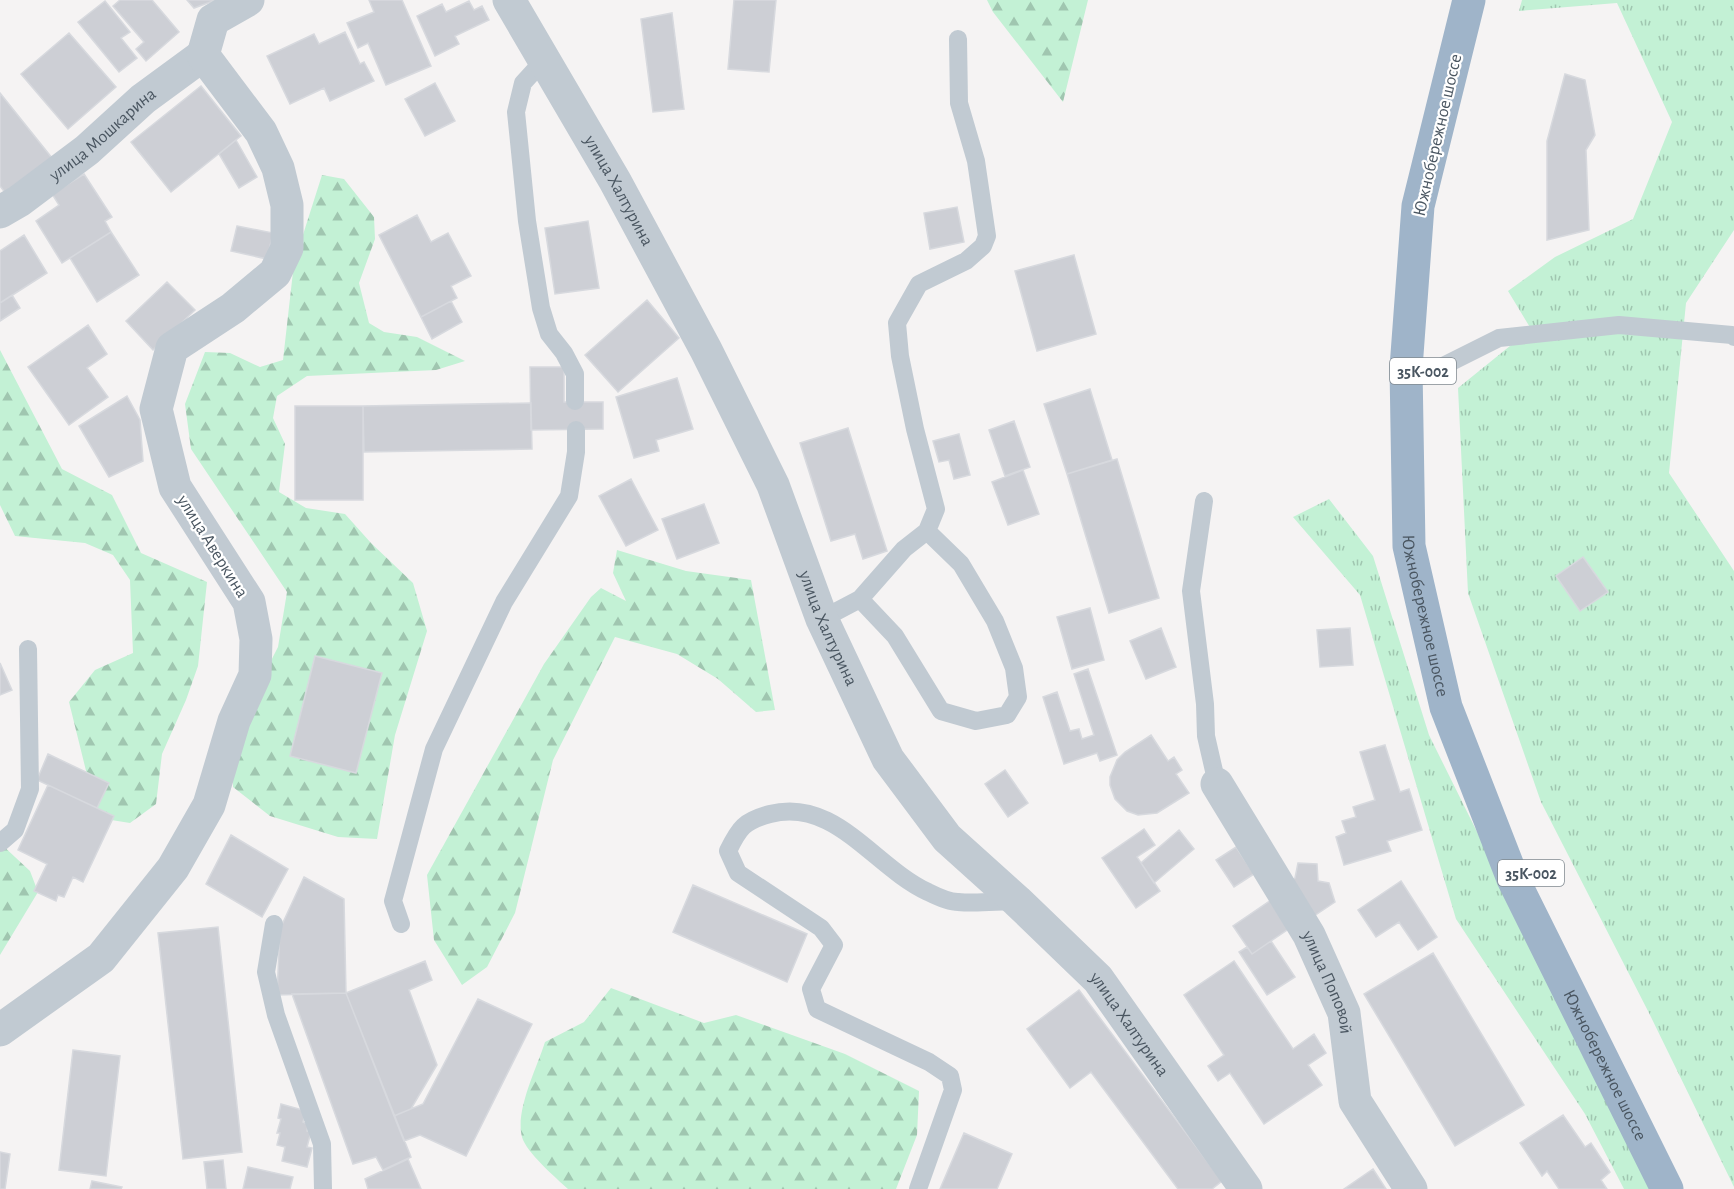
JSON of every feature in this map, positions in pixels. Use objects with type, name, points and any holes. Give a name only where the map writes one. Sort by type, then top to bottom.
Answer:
[{"type":"highway","name":"Южнобережное шоссе","points":[[1469,0],[1418,206],[1406,369],[1409,546],[1446,708],[1513,879],[1667,1189]]},
{"type":"highway","name":"Южнобережное шоссе","points":[[1490,0],[1440,206],[1423,376],[1430,537],[1466,706],[1533,878],[1686,1189]]},
{"type":"street","points":[[203,56],[213,21],[248,0]]},
{"type":"street","name":"улица Халтурина","points":[[509,0],[615,181],[717,371],[773,485],[822,619],[888,759],[946,838],[1017,901],[1098,979],[1246,1189]]},
{"type":"street","name":"улица Мошкарина","points":[[0,212],[19,201],[87,150],[144,99],[203,56]]},
{"type":"street","name":"улица Аверкина","points":[[0,1030],[101,958],[173,868],[209,806],[234,721],[255,675],[256,639],[249,602],[175,487],[156,409],[172,348],[233,308],[275,273],[287,248],[287,205],[278,168],[261,132],[203,56]]},
{"type":"street","name":"улица Поповой","points":[[1217,784],[1309,935],[1344,1013],[1355,1101],[1411,1189]]},
{"type":"lane","points":[[822,619],[860,599],[904,549],[927,531],[936,508],[904,376],[897,323],[919,284],[966,261],[983,246],[987,236],[976,161],[959,103],[958,39]]},
{"type":"lane","points":[[544,60],[523,83],[516,112],[527,221],[540,308],[549,334],[564,353],[575,374],[575,402]]},
{"type":"lane","points":[[1423,376],[1499,338],[1619,325],[1734,337]]},
{"type":"lane","points":[[401,924],[393,901],[434,749],[504,602],[569,496],[576,452],[576,430]]},
{"type":"lane","points":[[1204,501],[1191,591],[1205,704],[1206,736],[1217,784]]},
{"type":"lane","points":[[860,599],[895,636],[941,711],[976,721],[1007,715],[1018,697],[1014,668],[995,621],[962,564],[927,531]]},
{"type":"lane","points":[[0,843],[15,830],[30,789],[28,649]]},
{"type":"lane","points":[[918,1189],[953,1090],[950,1076],[929,1062],[817,1009],[811,989],[834,945],[821,928],[738,873],[728,850],[738,830],[757,817],[781,811],[809,812],[834,822],[875,857],[926,891],[955,903],[1017,901]]},
{"type":"lane","points":[[274,924],[266,972],[276,1015],[322,1144],[323,1189]]},
{"type":"green space","points":[[987,0],[1088,0],[1063,102],[993,12]]},
{"type":"green space","points":[[1522,0],[1734,0],[1734,230],[1686,303],[1669,473],[1734,571],[1734,1187],[1649,1013],[1541,802],[1468,593],[1458,388],[1531,329],[1508,291],[1555,257],[1633,219],[1672,122],[1617,3],[1519,11]]},
{"type":"green space","points":[[322,175],[344,179],[374,217],[375,239],[359,283],[369,323],[384,332],[417,337],[465,361],[436,370],[307,376],[277,396],[273,418],[285,444],[279,492],[306,508],[345,514],[371,543],[413,583],[427,631],[395,735],[377,839],[338,837],[270,816],[233,787],[232,737],[278,647],[287,592],[191,449],[185,404],[205,352],[230,353],[260,367],[283,360],[294,263]]},
{"type":"green space","points":[[0,350],[62,469],[112,495],[141,553],[207,582],[198,666],[162,754],[156,804],[130,823],[105,819],[94,803],[69,702],[95,670],[133,653],[130,580],[113,555],[85,543],[15,536],[0,505]]},
{"type":"green space","points":[[1329,499],[1373,556],[1429,735],[1654,1189],[1624,1189],[1585,1114],[1456,919],[1360,595],[1293,517]]},
{"type":"green space","points":[[617,550],[686,571],[751,580],[775,710],[756,712],[718,679],[677,654],[615,637],[553,760],[515,913],[487,967],[462,985],[434,940],[427,875],[544,664],[591,597],[601,588],[626,601],[613,573]]},
{"type":"green space","points":[[0,843],[30,871],[38,892],[0,955]]},
{"type":"green space","points":[[611,988],[704,1023],[736,1015],[845,1054],[919,1091],[917,1135],[896,1189],[568,1189],[542,1164],[525,1143],[521,1126],[524,1102],[545,1042],[584,1022]]},
{"type":"building","points":[[120,0],[152,0],[179,32],[146,61],[136,49],[144,42],[113,6]]},
{"type":"building","points":[[187,0],[216,0],[194,8]]},
{"type":"building","points":[[369,0],[402,0],[431,66],[386,85],[368,43],[358,48],[347,23],[374,12]]},
{"type":"building","points":[[734,0],[776,0],[769,72],[728,69]]},
{"type":"building","points":[[105,1],[130,32],[121,38],[137,58],[119,72],[78,22]]},
{"type":"building","points":[[469,1],[474,10],[482,6],[489,20],[455,36],[459,44],[435,56],[417,16],[442,4],[446,12]]},
{"type":"building","points":[[672,13],[684,109],[653,112],[641,19]]},
{"type":"building","points":[[345,32],[360,64],[364,62],[374,81],[330,101],[324,88],[290,104],[267,56],[314,34],[319,44]]},
{"type":"building","points":[[69,33],[116,87],[68,129],[21,74]]},
{"type":"building","points":[[1565,74],[1585,80],[1595,135],[1586,150],[1589,230],[1547,240],[1547,141]]},
{"type":"building","points":[[435,83],[455,121],[425,136],[405,99]]},
{"type":"building","points":[[201,86],[241,136],[171,192],[131,142]]},
{"type":"building","points":[[0,93],[52,158],[6,194],[0,186]]},
{"type":"building","points":[[236,140],[257,177],[239,188],[219,154]]},
{"type":"building","points":[[84,174],[112,217],[105,221],[111,232],[62,263],[36,221],[59,205],[52,194]]},
{"type":"building","points":[[957,207],[964,242],[930,249],[924,213]]},
{"type":"building","points":[[417,215],[431,242],[448,233],[471,276],[451,286],[457,298],[421,317],[379,235]]},
{"type":"building","points":[[588,221],[599,288],[555,294],[545,228]]},
{"type":"building","points":[[237,226],[273,233],[267,259],[231,251]]},
{"type":"building","points":[[111,232],[139,275],[97,302],[70,258]]},
{"type":"building","points":[[24,235],[47,273],[0,303],[0,251]]},
{"type":"building","points":[[1074,255],[1096,334],[1037,351],[1015,271]]},
{"type":"building","points":[[167,282],[195,310],[153,350],[126,321]]},
{"type":"building","points":[[12,295],[20,308],[0,321],[0,303]]},
{"type":"building","points":[[647,300],[679,338],[618,392],[585,355]]},
{"type":"building","points":[[451,301],[462,322],[432,339],[421,317]]},
{"type":"building","points":[[88,325],[107,354],[87,368],[108,397],[69,425],[28,367]]},
{"type":"building","points":[[530,367],[564,367],[564,402],[603,402],[603,429],[531,430]]},
{"type":"building","points":[[677,378],[693,429],[656,440],[659,451],[634,458],[616,397]]},
{"type":"building","points":[[1090,389],[1112,460],[1067,474],[1044,404]]},
{"type":"building","points":[[127,396],[140,420],[143,461],[109,477],[79,426]]},
{"type":"building","points":[[531,403],[532,449],[364,452],[363,406]]},
{"type":"building","points":[[295,406],[363,406],[363,500],[295,500]]},
{"type":"building","points":[[1014,421],[1030,467],[1005,476],[989,430]]},
{"type":"building","points":[[848,428],[887,551],[863,559],[855,534],[831,541],[800,443]]},
{"type":"building","points":[[959,434],[970,475],[954,479],[949,460],[939,462],[933,441]]},
{"type":"building","points":[[1117,459],[1159,598],[1109,613],[1067,474]]},
{"type":"building","points":[[1023,470],[1039,514],[1008,525],[992,482]]},
{"type":"building","points":[[631,479],[658,530],[626,546],[599,496]]},
{"type":"building","points":[[704,504],[719,543],[677,559],[662,519]]},
{"type":"building","points":[[1583,557],[1608,592],[1580,611],[1556,576]]},
{"type":"building","points":[[1090,608],[1104,660],[1072,669],[1057,617]]},
{"type":"building","points":[[1161,628],[1176,667],[1146,679],[1130,641]]},
{"type":"building","points":[[1350,628],[1353,665],[1320,667],[1317,630]]},
{"type":"building","points":[[315,656],[382,673],[356,773],[290,756]]},
{"type":"building","points":[[0,663],[12,690],[0,695]]},
{"type":"building","points":[[1088,669],[1117,755],[1100,761],[1097,753],[1064,764],[1043,697],[1057,692],[1070,731],[1079,729],[1082,739],[1094,735],[1074,674]]},
{"type":"building","points":[[1151,735],[1168,761],[1174,757],[1182,770],[1176,774],[1189,793],[1157,813],[1138,815],[1127,811],[1115,799],[1110,777],[1117,760]]},
{"type":"building","points":[[1385,745],[1400,792],[1409,789],[1422,830],[1387,841],[1391,851],[1344,865],[1336,837],[1346,833],[1342,821],[1356,817],[1353,807],[1375,800],[1360,752]]},
{"type":"building","points":[[48,754],[109,783],[97,808],[37,780]]},
{"type":"building","points":[[1005,770],[1028,803],[1008,817],[985,784]]},
{"type":"building","points":[[48,785],[114,816],[83,882],[73,877],[64,897],[58,895],[56,901],[34,891],[47,864],[18,850]]},
{"type":"building","points":[[1144,829],[1155,845],[1137,857],[1160,891],[1136,908],[1102,858]]},
{"type":"building","points":[[1179,830],[1194,849],[1154,883],[1141,863]]},
{"type":"building","points":[[231,835],[288,869],[262,917],[206,884]]},
{"type":"building","points":[[1236,847],[1254,874],[1234,887],[1216,860]]},
{"type":"building","points":[[1298,863],[1317,864],[1318,881],[1329,883],[1335,902],[1311,918],[1288,883],[1295,878]]},
{"type":"building","points":[[304,877],[344,899],[346,993],[277,995],[280,929]]},
{"type":"building","points":[[1401,881],[1437,937],[1418,950],[1399,922],[1376,937],[1358,910]]},
{"type":"building","points":[[693,885],[807,934],[787,982],[673,932]]},
{"type":"building","points":[[1274,898],[1293,926],[1252,954],[1233,926]]},
{"type":"building","points":[[218,927],[242,1152],[183,1159],[158,933]]},
{"type":"building","points":[[1271,941],[1295,977],[1267,995],[1239,952],[1247,947],[1252,954]]},
{"type":"building","points":[[1433,953],[1524,1105],[1455,1146],[1364,994]]},
{"type":"building","points":[[425,961],[432,980],[409,990],[437,1065],[411,1109],[394,1116],[346,993]]},
{"type":"building","points":[[1234,961],[1293,1049],[1314,1034],[1326,1053],[1308,1065],[1322,1085],[1264,1124],[1230,1073],[1218,1081],[1208,1066],[1224,1055],[1184,995]]},
{"type":"building","points":[[1079,990],[1222,1181],[1212,1189],[1178,1189],[1091,1072],[1070,1088],[1027,1029]]},
{"type":"building","points":[[346,993],[411,1157],[383,1170],[376,1157],[353,1164],[292,994]]},
{"type":"building","points":[[478,999],[532,1024],[466,1156],[420,1135],[404,1141],[394,1116],[423,1104]]},
{"type":"building","points":[[73,1050],[120,1056],[106,1176],[59,1170]]},
{"type":"building","points":[[281,1104],[306,1111],[303,1122],[308,1124],[307,1131],[311,1132],[307,1147],[312,1148],[307,1167],[282,1161],[285,1147],[277,1145],[280,1133],[277,1133],[281,1119],[278,1118]]},
{"type":"building","points":[[1563,1115],[1585,1147],[1591,1143],[1610,1172],[1601,1180],[1607,1189],[1559,1189],[1547,1171],[1542,1176],[1520,1143]]},
{"type":"building","points":[[964,1133],[1012,1154],[997,1189],[940,1189]]},
{"type":"building","points":[[0,1152],[10,1154],[5,1189],[0,1189]]},
{"type":"building","points":[[408,1159],[421,1189],[368,1189],[365,1179]]},
{"type":"building","points":[[223,1160],[226,1189],[207,1189],[204,1162]]},
{"type":"building","points":[[248,1167],[293,1177],[290,1189],[243,1189]]},
{"type":"building","points":[[1373,1169],[1386,1189],[1344,1189]]},
{"type":"building","points":[[92,1181],[122,1187],[121,1189],[90,1189]]}]
